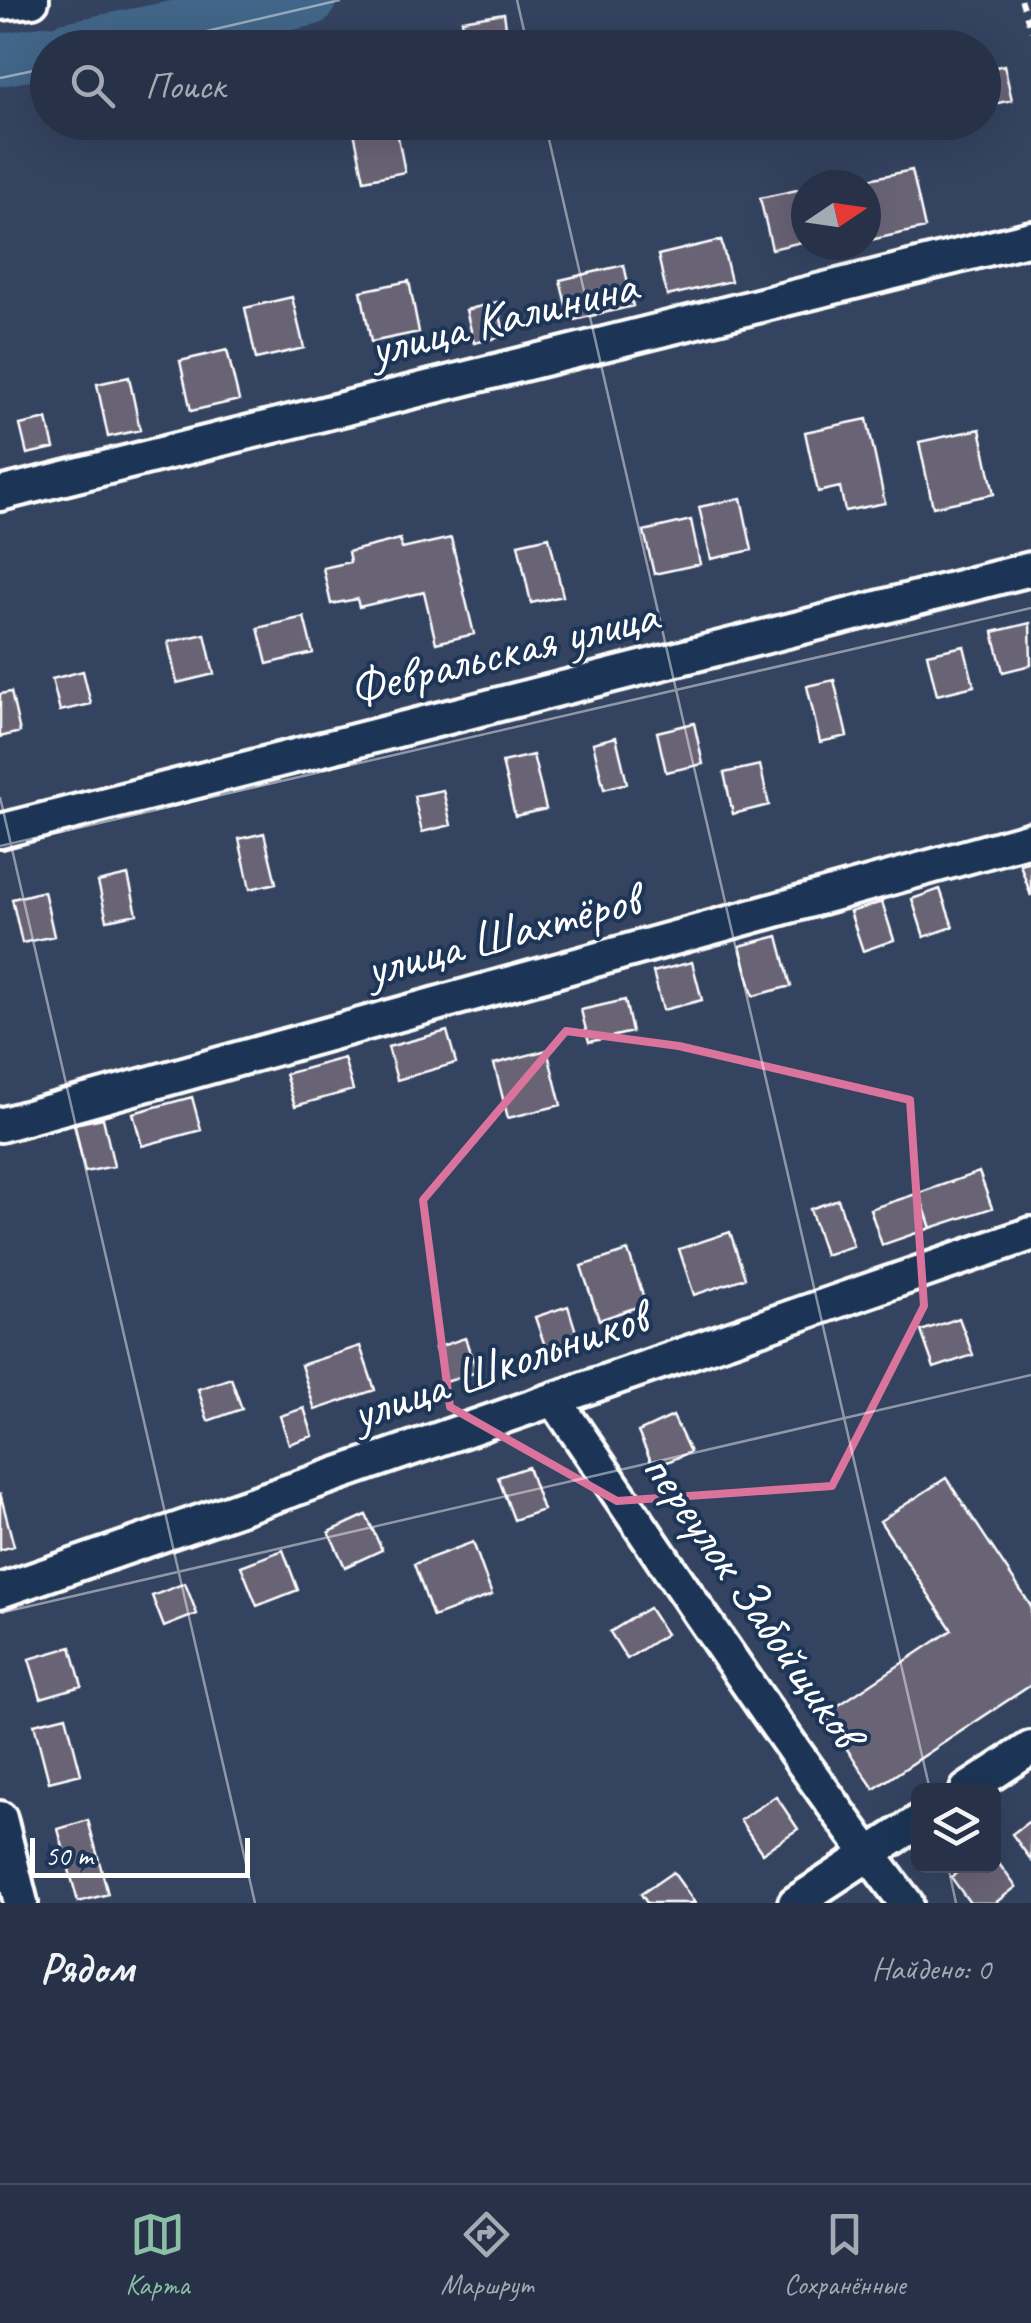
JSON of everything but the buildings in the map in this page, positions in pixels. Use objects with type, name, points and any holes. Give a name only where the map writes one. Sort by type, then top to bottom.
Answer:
[{"type":"street","points":[[0,4],[32,0]]},
{"type":"street","name":"улица Калинина","points":[[0,494],[1031,238]]},
{"type":"street","name":"Февральская улица","points":[[0,831],[1031,570]]},
{"type":"street","name":"улица Шахтёров","points":[[0,1124],[1031,839]]},
{"type":"street","name":"улица Школьников","points":[[0,1591],[1031,1234]]},
{"type":"street","name":"переулок Забойщиков","points":[[554,1399],[906,1903]]},
{"type":"street","points":[[978,1783],[1031,1748]]},
{"type":"street","points":[[0,1818],[21,1903]]},
{"type":"street","points":[[795,1903],[911,1827]]},
{"type":"path","points":[[1021,0],[1031,31]]},
{"type":"highlighted area","points":[[566,1031],[679,1046],[910,1100],[924,1306],[832,1486],[617,1501],[450,1407],[423,1200]]},
{"type":"waterway","points":[[158,30],[310,0]]},
{"type":"waterway","points":[[0,60],[30,54]]}]
